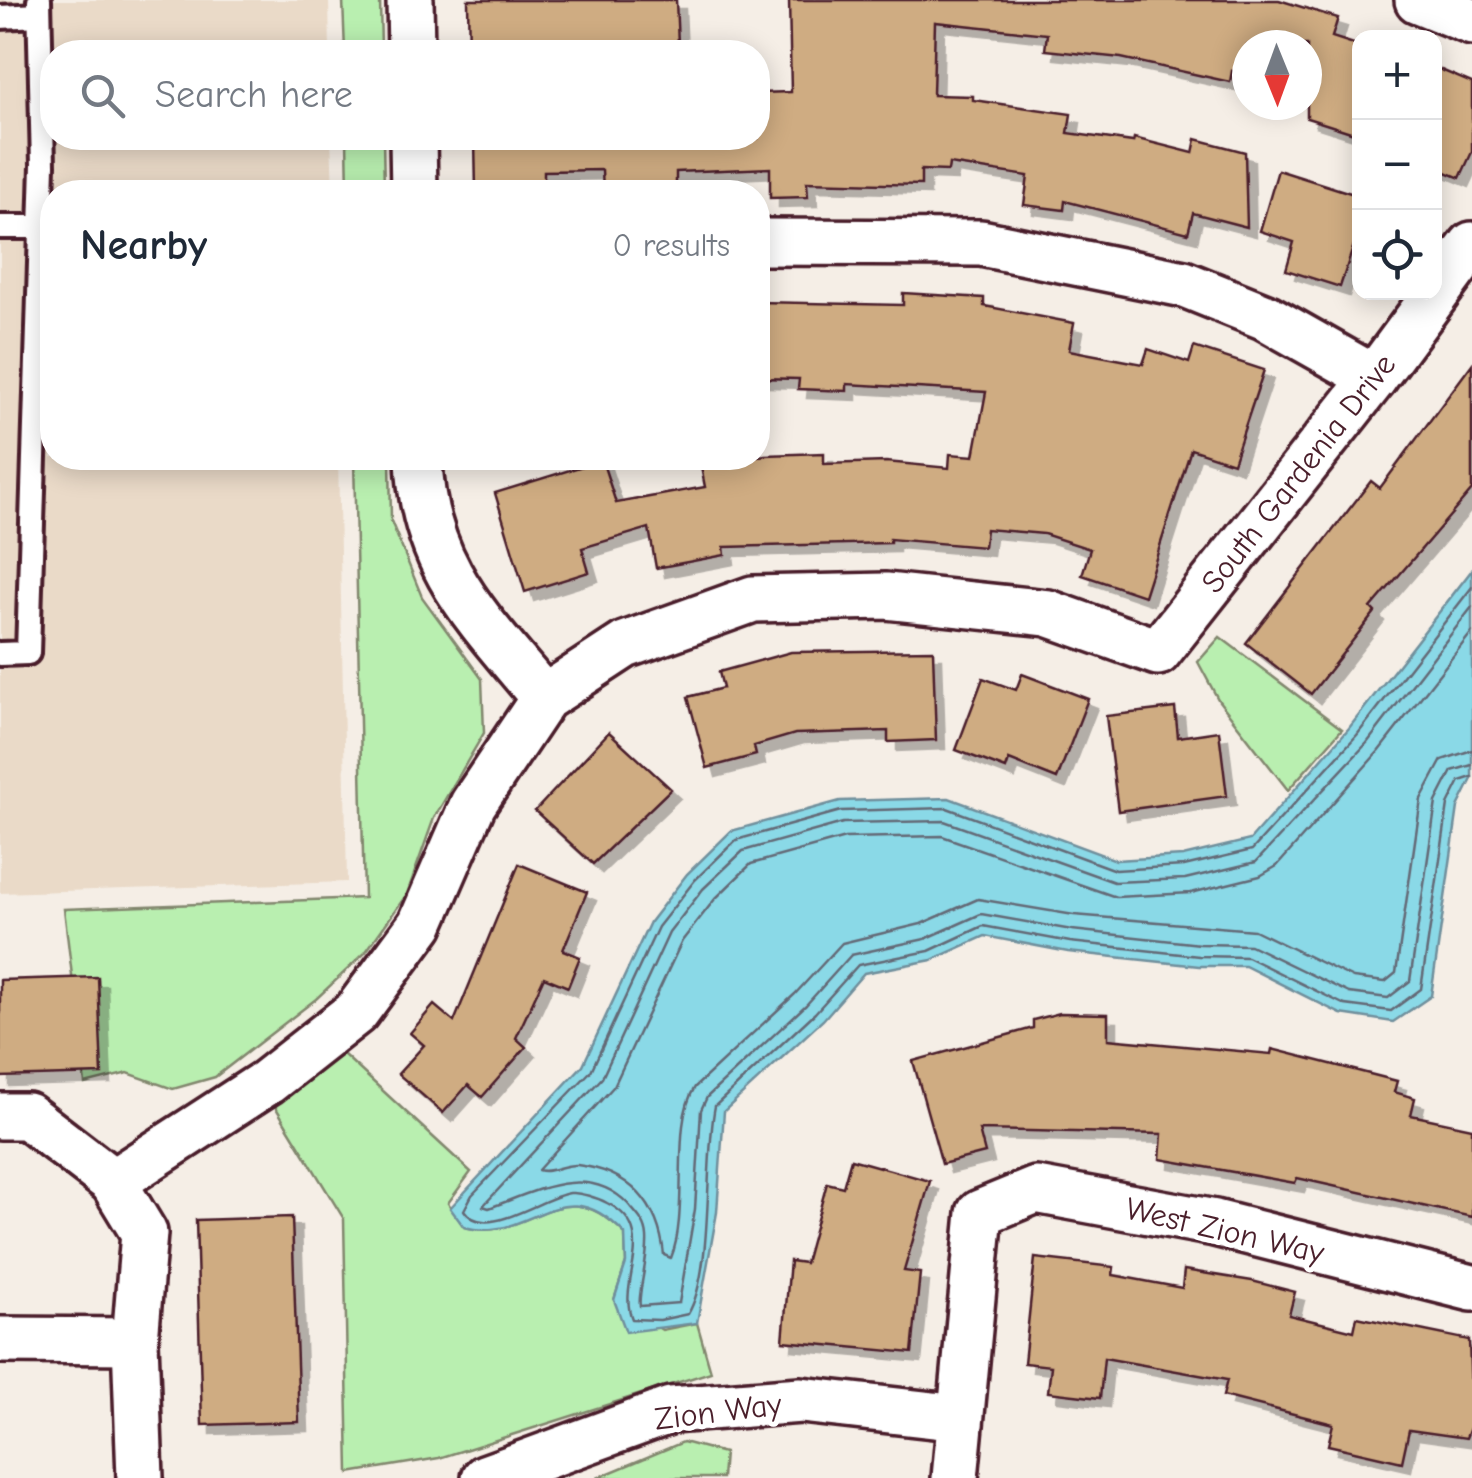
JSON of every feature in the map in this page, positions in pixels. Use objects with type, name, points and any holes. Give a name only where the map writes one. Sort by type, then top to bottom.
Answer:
[{"type":"street","points":[[410,0],[411,40]]},
{"type":"street","points":[[1418,0],[1472,22]]},
{"type":"street","points":[[412,150],[414,180]]},
{"type":"street","points":[[770,242],[981,243],[1184,284],[1266,316],[1374,378]]},
{"type":"street","name":"South Gardenia Drive","points":[[544,698],[625,645],[753,599],[886,596],[1048,613],[1158,652],[1374,378],[1472,245]]},
{"type":"street","points":[[113,1182],[266,1082],[356,1012],[422,924],[473,804],[544,698],[460,596],[432,545],[421,470]]},
{"type":"street","points":[[0,1116],[27,1116],[113,1182],[144,1233],[135,1341],[140,1478]]},
{"type":"street","name":"West Zion Way","points":[[960,1418],[980,1213],[1036,1190],[1215,1223],[1472,1288]]},
{"type":"street","points":[[0,1340],[135,1341]]},
{"type":"street","name":"Zion Way","points":[[485,1478],[529,1469],[671,1410],[802,1400],[960,1418]]},
{"type":"street","points":[[954,1478],[960,1418]]},
{"type":"lane","points":[[0,16],[39,8],[40,118]]},
{"type":"lane","points":[[40,150],[41,180]]},
{"type":"lane","points":[[0,227],[40,227]]},
{"type":"lane","points":[[0,654],[28,652],[40,260]]},
{"type":"shaded area","points":[[0,0],[329,0],[330,40],[40,40],[40,150],[331,150],[333,180],[40,180],[40,470],[338,470],[347,882],[0,893]]},
{"type":"green space","points":[[343,0],[380,0],[381,40],[345,40]]},
{"type":"green space","points":[[347,150],[383,150],[384,180],[348,180]]},
{"type":"green space","points":[[354,470],[390,470],[391,521],[422,597],[482,679],[484,733],[434,818],[407,894],[365,953],[316,999],[215,1077],[173,1089],[128,1073],[85,1084],[64,909],[364,898]]},
{"type":"green space","points":[[1220,637],[1342,729],[1288,790],[1219,701],[1198,662]]},
{"type":"green space","points":[[343,1054],[471,1172],[448,1203],[464,1227],[488,1230],[509,1226],[563,1206],[582,1206],[602,1215],[625,1234],[626,1263],[614,1300],[662,1330],[697,1323],[711,1372],[439,1458],[349,1473],[344,1219],[273,1103]]},
{"type":"green space","points":[[683,1442],[724,1453],[722,1478],[597,1478]]},
{"type":"water","points":[[1472,570],[1472,779],[1458,807],[1431,996],[1393,1022],[1341,1014],[1245,966],[1199,966],[1068,952],[985,936],[932,960],[864,973],[823,1020],[724,1111],[717,1212],[697,1323],[626,1332],[614,1300],[626,1263],[625,1234],[602,1215],[582,1206],[564,1206],[488,1230],[464,1227],[450,1208],[583,1065],[650,922],[687,874],[731,831],[840,801],[949,798],[1116,860],[1183,856],[1250,840],[1349,728]]},
{"type":"building","points":[[468,0],[676,0],[678,40],[469,40]]},
{"type":"building","points":[[789,0],[1279,0],[1338,18],[1332,37],[1352,43],[1352,132],[1313,120],[1322,120],[1322,30],[1232,30],[1230,82],[1121,58],[1045,50],[1047,34],[935,22],[933,95],[973,96],[973,100],[1071,114],[1068,133],[1133,142],[1134,138],[1193,153],[1196,139],[1245,152],[1247,227],[1193,213],[1188,233],[1065,201],[1064,210],[1024,205],[1028,176],[949,164],[948,171],[921,170],[921,185],[807,182],[808,197],[770,198],[770,168],[676,172],[676,180],[602,180],[602,170],[544,171],[544,180],[476,180],[475,150],[770,150],[770,93],[791,92]]},
{"type":"building","points":[[1442,70],[1472,83],[1472,152],[1460,178],[1442,170]]},
{"type":"building","points":[[1278,170],[1352,193],[1352,251],[1340,287],[1286,270],[1294,242],[1260,231]]},
{"type":"building","points":[[903,293],[984,298],[984,306],[1074,323],[1069,350],[1143,364],[1148,349],[1189,363],[1194,347],[1264,370],[1233,463],[1191,449],[1144,596],[1082,575],[1090,549],[1044,534],[986,529],[984,547],[890,539],[890,543],[724,547],[725,555],[656,568],[649,528],[582,548],[589,572],[525,592],[495,493],[570,470],[605,470],[616,503],[705,487],[702,470],[770,470],[770,455],[824,453],[824,464],[886,462],[949,468],[950,454],[974,456],[986,392],[847,384],[847,391],[798,389],[799,379],[770,378],[770,302],[903,305]]},
{"type":"building","points":[[1472,364],[1472,490],[1371,608],[1375,612],[1311,694],[1246,643],[1371,481],[1380,488]]},
{"type":"building","points":[[933,650],[936,740],[888,742],[888,731],[795,734],[754,746],[756,755],[707,768],[688,697],[723,688],[719,672],[791,652]]},
{"type":"building","points":[[1022,674],[1088,699],[1057,779],[1009,760],[1006,769],[956,750],[983,678],[1016,690]]},
{"type":"building","points":[[1175,708],[1178,737],[1219,731],[1227,796],[1118,811],[1106,716]]},
{"type":"building","points":[[609,732],[671,789],[593,864],[535,811]]},
{"type":"building","points":[[519,864],[587,892],[563,950],[580,957],[568,987],[544,977],[516,1038],[526,1047],[482,1097],[468,1085],[443,1113],[398,1074],[424,1045],[410,1033],[434,1005],[454,1022]]},
{"type":"building","points":[[98,977],[102,1074],[0,1077],[0,980]]},
{"type":"building","points":[[1060,1013],[1108,1014],[1108,1039],[1271,1054],[1272,1049],[1397,1081],[1394,1092],[1415,1098],[1411,1115],[1472,1128],[1472,1217],[1297,1178],[1295,1183],[1160,1159],[1162,1134],[979,1130],[985,1153],[942,1164],[913,1061],[1033,1028],[1033,1020]]},
{"type":"building","points":[[851,1159],[930,1181],[904,1271],[920,1273],[912,1353],[783,1341],[790,1261],[805,1263],[827,1183],[843,1187]]},
{"type":"building","points":[[292,1217],[299,1422],[202,1425],[196,1220]]},
{"type":"building","points":[[1035,1258],[1114,1267],[1113,1275],[1182,1288],[1184,1270],[1252,1281],[1295,1292],[1289,1315],[1354,1331],[1357,1317],[1469,1340],[1472,1423],[1466,1438],[1409,1430],[1402,1462],[1328,1445],[1333,1424],[1223,1396],[1227,1380],[1104,1358],[1100,1398],[1048,1392],[1051,1366],[1024,1363]]}]
